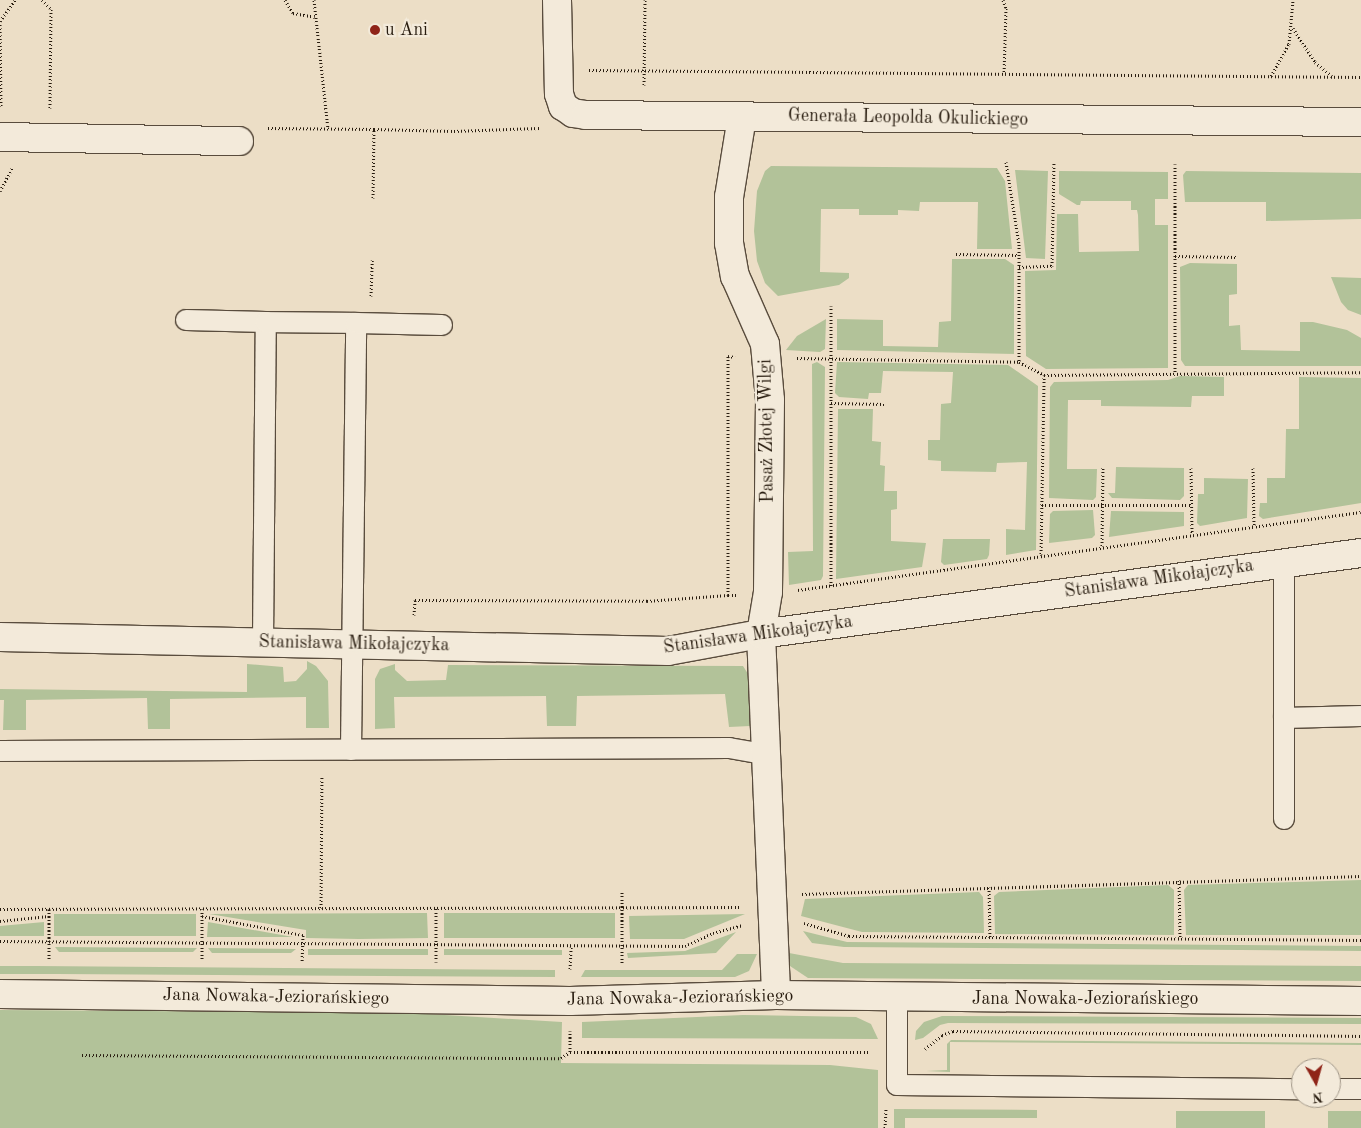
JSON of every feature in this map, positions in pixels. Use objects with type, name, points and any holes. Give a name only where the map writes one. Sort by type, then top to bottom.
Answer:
[{"type":"street","name":"Generała Leopolda Okulickiego","points":[[557,0],[559,94],[564,106],[573,113],[1361,122]]},
{"type":"street","name":"Pasaż Złotej Wilgi","points":[[742,116],[729,197],[729,243],[735,276],[765,344],[770,400],[768,592],[761,634],[768,755],[762,924],[776,995]]},
{"type":"street","points":[[1,125],[239,141]]},
{"type":"street","name":"Stanisława Mikołajczyka","points":[[0,637],[668,651],[761,634],[1361,553]]},
{"type":"street","name":"Jana Nowaka-Jeziorańskiego","points":[[0,994],[570,1001],[776,995],[897,998],[1361,1001]]},
{"type":"lane","points":[[186,320],[442,325]]},
{"type":"lane","points":[[263,642],[266,322]]},
{"type":"lane","points":[[351,750],[356,323]]},
{"type":"lane","points":[[1284,562],[1284,820]]},
{"type":"lane","points":[[1284,718],[1361,716]]},
{"type":"lane","points":[[0,751],[729,748],[768,755]]},
{"type":"lane","points":[[897,998],[897,1085],[1291,1089]]},
{"type":"lane","points":[[1341,1089],[1361,1090]]},
{"type":"path","points":[[1,125],[0,21],[15,0]]},
{"type":"path","points":[[42,0],[50,9],[50,112]]},
{"type":"path","points":[[285,0],[293,13],[315,17]]},
{"type":"path","points":[[314,0],[328,128]]},
{"type":"path","points":[[644,115],[645,0]]},
{"type":"path","points":[[1003,0],[1006,8],[1004,74]]},
{"type":"path","points":[[1271,76],[1289,44],[1293,26],[1293,0]]},
{"type":"path","points":[[1293,26],[1315,62],[1333,77]]},
{"type":"path","points":[[558,70],[1361,78]]},
{"type":"path","points":[[268,134],[268,128],[464,131],[542,128]]},
{"type":"path","points":[[373,198],[374,129]]},
{"type":"path","points":[[1006,162],[1019,255],[1019,362]]},
{"type":"path","points":[[1019,267],[1052,266],[1054,163]]},
{"type":"path","points":[[1175,164],[1175,374]]},
{"type":"path","points":[[956,254],[1019,255]]},
{"type":"path","points":[[1175,256],[1237,257]]},
{"type":"path","points":[[356,323],[371,296],[372,260]]},
{"type":"path","points":[[831,306],[831,586]]},
{"type":"path","points":[[728,356],[728,595]]},
{"type":"path","points":[[793,358],[1019,362],[1044,375],[1361,372]]},
{"type":"path","points":[[1041,554],[1044,375]]},
{"type":"path","points":[[831,403],[884,404]]},
{"type":"path","points":[[1102,546],[1103,467]]},
{"type":"path","points":[[1191,468],[1190,505],[1192,534]]},
{"type":"path","points":[[1252,468],[1254,526]]},
{"type":"path","points":[[1042,505],[1190,505]]},
{"type":"path","points":[[414,619],[415,600],[647,600],[768,592],[831,586],[1041,554],[1361,512]]},
{"type":"path","points":[[321,908],[322,750]]},
{"type":"path","points":[[794,895],[1179,880],[1361,876]]},
{"type":"path","points":[[1179,880],[1180,939]]},
{"type":"path","points":[[989,887],[990,938]]},
{"type":"path","points":[[622,891],[622,963]]},
{"type":"path","points":[[0,909],[751,907],[762,924]]},
{"type":"path","points":[[202,908],[202,960]]},
{"type":"path","points":[[436,908],[436,962]]},
{"type":"path","points":[[48,959],[49,909]]},
{"type":"path","points":[[0,921],[49,916]]},
{"type":"path","points":[[202,916],[302,936],[302,961]]},
{"type":"path","points":[[0,941],[436,944],[571,948],[685,946],[729,927],[808,923],[849,936],[1361,940]]},
{"type":"path","points":[[570,963],[571,948]]},
{"type":"path","points":[[82,1055],[561,1058],[570,1052],[897,1052],[922,1051],[947,1032],[953,1031],[1361,1036]]},
{"type":"green space","points":[[771,166],[997,168],[1005,181],[1012,249],[977,249],[978,202],[920,202],[919,211],[898,210],[898,215],[859,215],[859,209],[821,209],[820,272],[849,273],[849,278],[839,285],[778,296],[765,283],[757,261],[754,231],[757,191],[765,171]]},
{"type":"green space","points":[[1015,170],[1048,171],[1045,259],[1026,258]]},
{"type":"green space","points":[[1059,171],[1168,172],[1168,199],[1155,199],[1155,225],[1168,225],[1168,368],[1046,369],[1026,356],[1025,271],[1056,270],[1057,214],[1078,214],[1079,252],[1139,251],[1138,215],[1137,210],[1131,210],[1131,201],[1081,201],[1080,205],[1077,205],[1059,194]]},
{"type":"green space","points":[[1186,171],[1361,173],[1361,219],[1266,221],[1266,202],[1185,202],[1183,175]]},
{"type":"green space","points":[[952,259],[1005,259],[1014,265],[1014,354],[837,350],[837,319],[883,320],[883,346],[938,347],[939,322],[951,321]]},
{"type":"green space","points":[[1190,263],[1237,264],[1237,294],[1229,295],[1229,326],[1240,325],[1241,350],[1300,351],[1300,322],[1313,322],[1347,330],[1361,338],[1361,366],[1185,366],[1181,360],[1180,267]]},
{"type":"green space","points":[[1331,277],[1361,278],[1361,315],[1348,310],[1341,302]]},
{"type":"green space","points":[[826,319],[825,349],[820,352],[786,350],[797,336]]},
{"type":"green space","points":[[817,362],[825,367],[823,576],[821,580],[789,585],[788,552],[813,551],[812,364]]},
{"type":"green space","points":[[837,362],[1008,365],[1038,386],[1036,550],[1006,555],[1006,529],[1025,530],[1027,462],[997,463],[996,472],[941,471],[941,461],[928,460],[928,440],[940,440],[941,404],[951,403],[953,372],[883,371],[881,393],[869,393],[868,399],[839,397],[835,393]]},
{"type":"green space","points":[[1180,376],[1224,377],[1224,396],[1192,396],[1191,407],[1101,406],[1101,400],[1068,400],[1067,469],[1097,469],[1096,497],[1093,500],[1049,498],[1050,387],[1054,382],[1168,380]]},
{"type":"green space","points":[[1299,377],[1361,378],[1361,503],[1263,519],[1259,516],[1260,503],[1267,503],[1267,478],[1285,478],[1286,429],[1299,429]]},
{"type":"green space","points":[[838,409],[873,409],[872,441],[881,442],[880,465],[885,466],[884,491],[897,491],[897,509],[891,510],[891,541],[926,543],[922,567],[836,579]]},
{"type":"green space","points":[[1116,467],[1184,468],[1184,496],[1180,500],[1112,498],[1108,493],[1115,493]]},
{"type":"green space","points":[[1204,478],[1248,479],[1247,518],[1200,526],[1197,523],[1198,494],[1204,494]]},
{"type":"green space","points":[[1093,510],[1095,535],[1092,538],[1049,543],[1050,514],[1053,511]]},
{"type":"green space","points":[[1111,511],[1184,512],[1184,526],[1109,537]]},
{"type":"green space","points":[[943,539],[990,539],[989,555],[987,559],[944,565],[941,562]]},
{"type":"green space","points":[[307,661],[316,666],[328,681],[329,728],[306,728],[306,697],[170,699],[170,729],[148,729],[147,698],[26,700],[26,730],[3,730],[4,700],[0,700],[0,689],[247,692],[247,664],[283,667],[284,682],[296,681],[307,669]]},
{"type":"green space","points":[[395,664],[395,670],[407,681],[446,680],[448,665],[743,666],[750,677],[753,717],[750,726],[729,727],[725,694],[577,696],[576,726],[547,726],[546,696],[394,697],[395,728],[375,729],[375,679],[380,669]]},
{"type":"green space","points":[[1361,880],[1361,935],[1186,935],[1184,890],[1188,885]]},
{"type":"green space","points":[[1168,885],[1174,890],[1174,935],[995,934],[994,896],[999,892]]},
{"type":"green space","points":[[979,892],[983,897],[984,933],[862,932],[801,916],[805,899]]},
{"type":"green space","points":[[427,913],[428,938],[359,939],[306,938],[306,930],[209,914]]},
{"type":"green space","points":[[444,913],[615,913],[615,938],[444,938]]},
{"type":"green space","points":[[54,914],[196,914],[196,936],[54,936]]},
{"type":"green space","points":[[745,914],[684,939],[630,939],[629,916]]},
{"type":"green space","points":[[44,922],[44,936],[0,936],[0,926]]},
{"type":"green space","points":[[208,922],[293,937],[207,937]]},
{"type":"green space","points":[[803,931],[847,942],[1361,946],[1361,951],[844,947],[812,943]]},
{"type":"green space","points":[[736,932],[716,953],[628,958],[627,953],[685,951]]},
{"type":"green space","points":[[55,947],[197,948],[193,952],[59,952]]},
{"type":"green space","points":[[208,948],[296,949],[291,953],[212,953]]},
{"type":"green space","points":[[308,949],[428,949],[428,955],[308,955]]},
{"type":"green space","points":[[444,949],[562,950],[562,955],[444,955]]},
{"type":"green space","points":[[789,953],[843,963],[1361,966],[1361,981],[808,978],[790,966]]},
{"type":"green space","points":[[737,954],[757,954],[749,971],[735,977],[581,977],[585,970],[722,970]]},
{"type":"green space","points":[[0,966],[555,970],[555,977],[0,974]]},
{"type":"green space","points":[[0,1010],[411,1013],[562,1022],[561,1063],[830,1065],[878,1070],[878,1128],[0,1128]]},
{"type":"green space","points":[[743,1015],[856,1017],[871,1024],[878,1039],[582,1038],[582,1022]]},
{"type":"green space","points":[[942,1016],[1361,1018],[1361,1024],[948,1023],[940,1025],[923,1038],[915,1040],[916,1031],[924,1022]]},
{"type":"green space","points":[[951,1040],[1361,1043],[1361,1045],[950,1042],[950,1072],[926,1071],[947,1070],[947,1044]]},
{"type":"green space","points":[[894,1109],[1037,1110],[1037,1118],[905,1118],[905,1128],[894,1128]]},
{"type":"green space","points":[[1176,1111],[1265,1111],[1265,1128],[1176,1128]]},
{"type":"green space","points":[[1328,1111],[1361,1111],[1361,1128],[1328,1128]]},
{"type":"place","name":"u Ani","points":[[375,30]]}]
